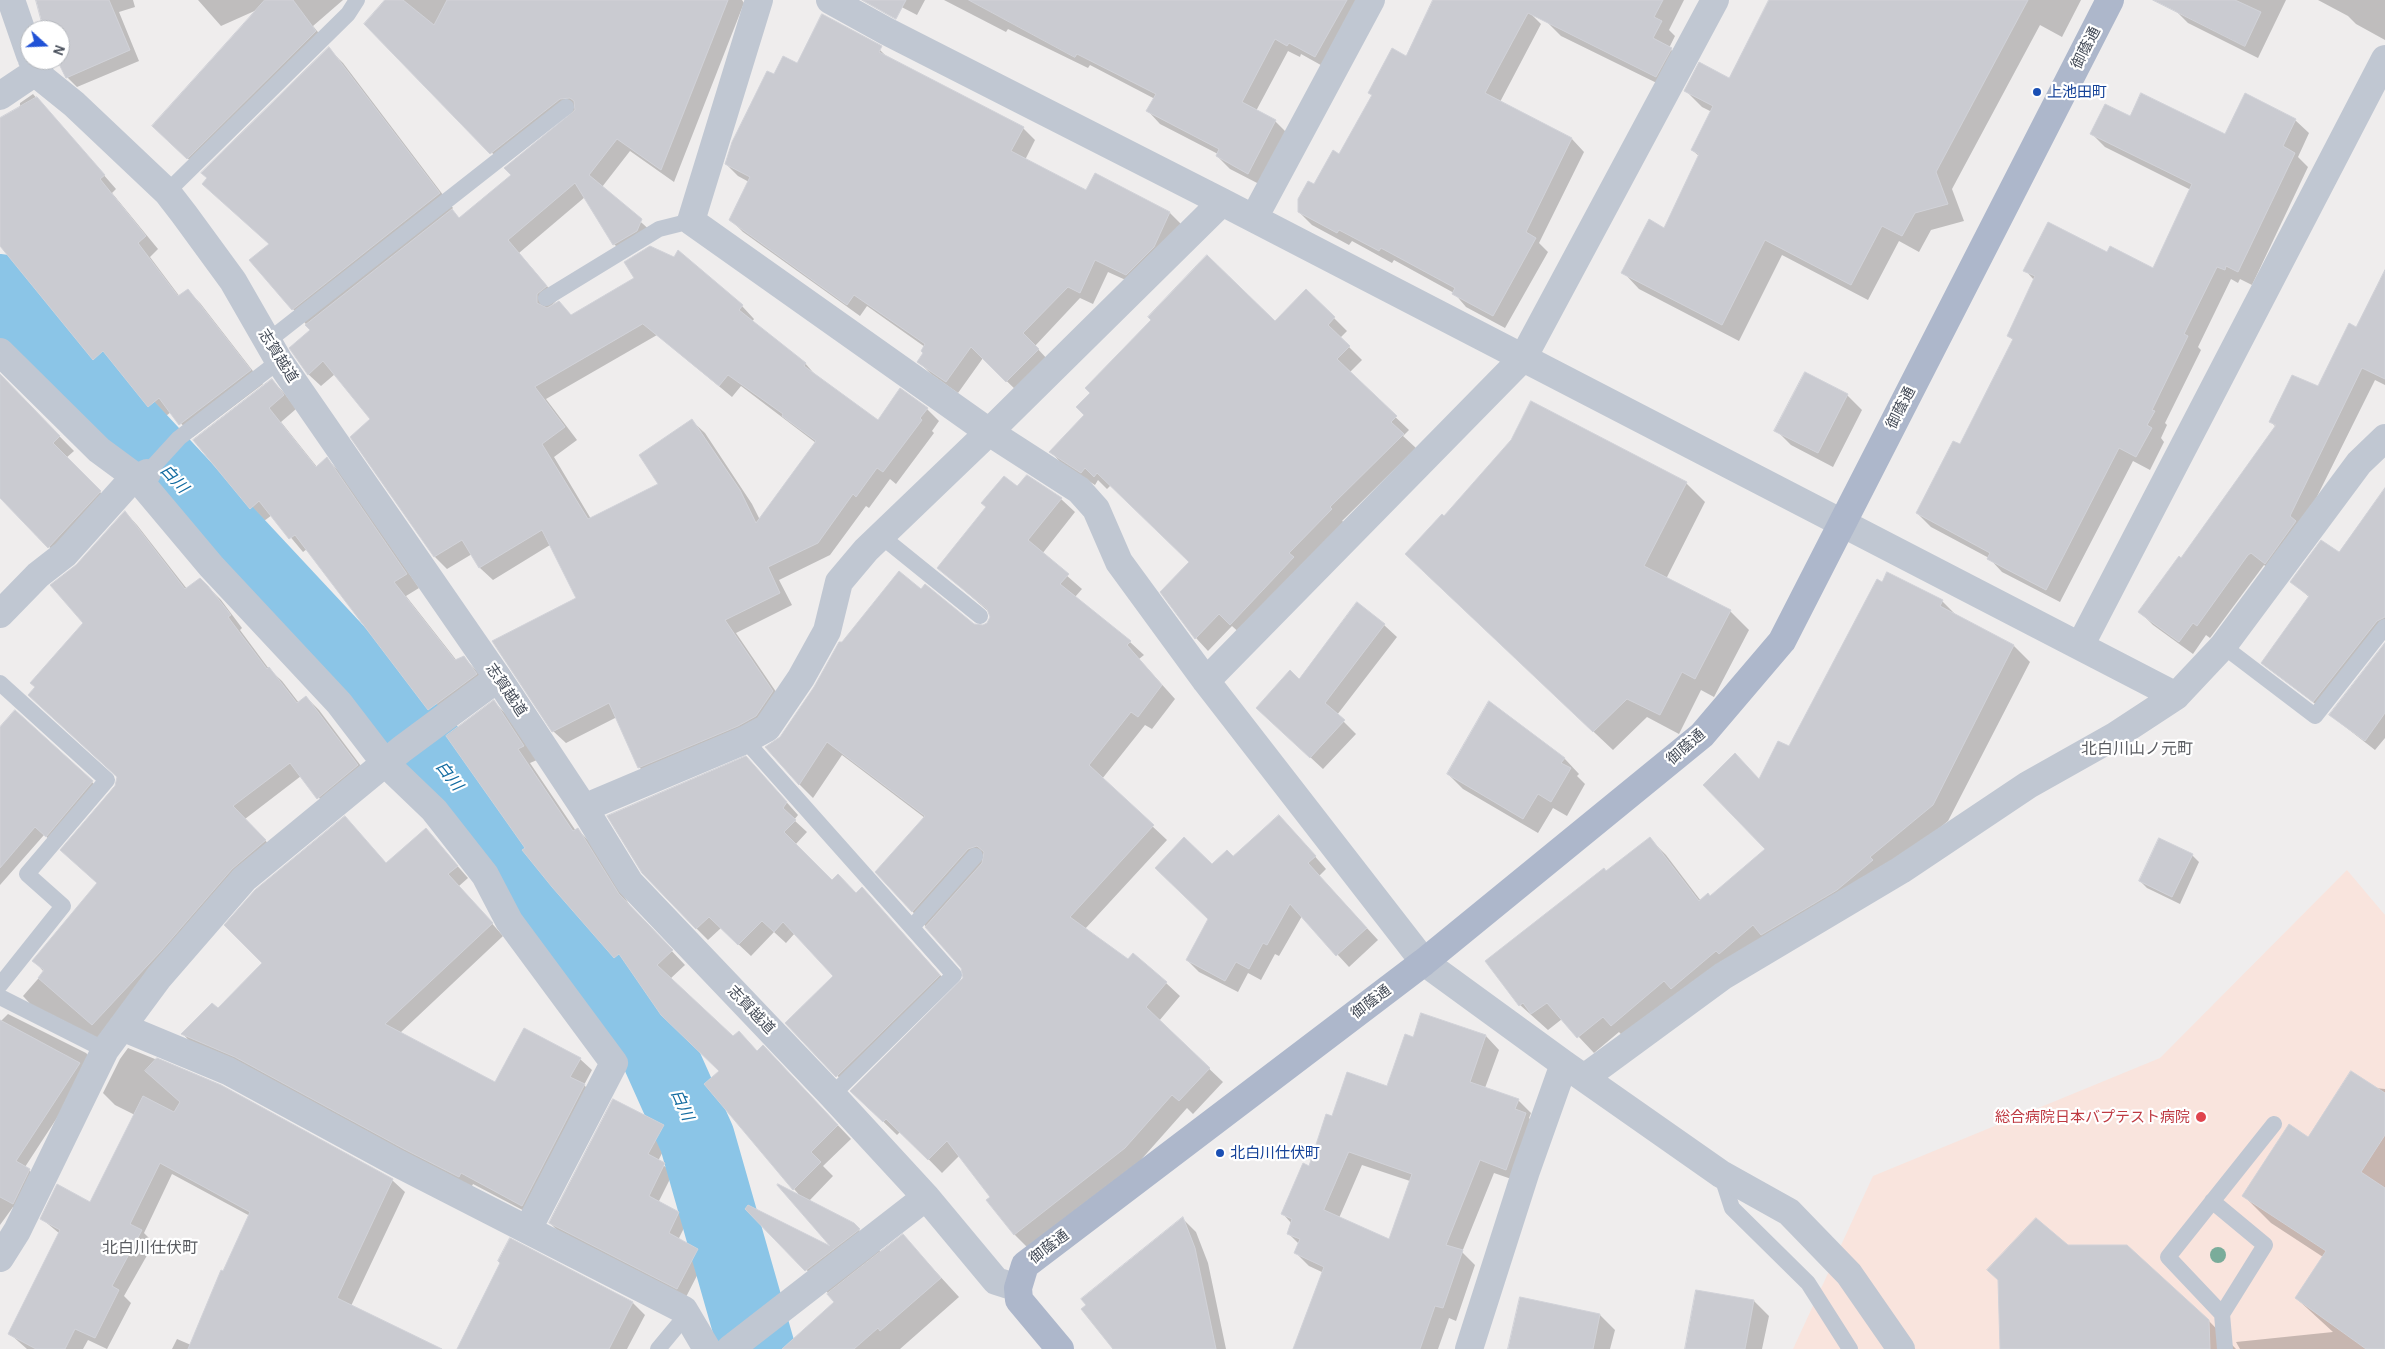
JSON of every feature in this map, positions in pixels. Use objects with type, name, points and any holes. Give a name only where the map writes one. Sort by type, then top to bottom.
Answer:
[{"type":"main road","name":"御蔭通","points":[[1018,1288],[1025,1265],[1424,962],[1702,735],[1782,641],[2110,0]]},
{"type":"main road","points":[[1018,1288],[1018,1300],[1060,1349]]},
{"type":"street","name":"志賀越道","points":[[11,0],[20,25]]},
{"type":"street","points":[[759,0],[691,221],[989,432],[1079,490],[1096,509],[1119,562],[1206,681],[1424,962],[1574,1071],[1721,1174],[1789,1212],[1850,1274],[1901,1349]]},
{"type":"street","points":[[830,0],[886,32],[1254,218],[2176,696]]},
{"type":"street","points":[[1254,218],[1371,0]]},
{"type":"street","points":[[1206,681],[1523,358],[1716,0]]},
{"type":"street","points":[[2080,646],[2385,59]]},
{"type":"street","points":[[0,96],[25,70]]},
{"type":"street","name":"志賀越道","points":[[37,70],[43,80],[74,104],[167,192],[233,281],[274,351],[498,678],[584,808],[630,882],[926,1197],[996,1280],[1018,1288]]},
{"type":"street","points":[[584,808],[745,740],[767,728],[801,678],[827,631],[839,582],[881,536],[1222,202]]},
{"type":"street","points":[[0,352],[99,450],[142,475],[211,566],[339,703],[394,756],[485,875],[509,921],[614,1063],[528,1229]]},
{"type":"street","points":[[1468,1349],[1526,1171],[1574,1071],[1722,976],[1901,870],[2028,785],[2114,736],[2176,696],[2222,646],[2359,463],[2385,438]]},
{"type":"street","points":[[0,614],[38,575],[65,554],[127,485],[142,475]]},
{"type":"street","points":[[0,1258],[17,1231],[105,1050],[158,977],[244,879],[394,756],[498,678]]},
{"type":"street","points":[[122,1027],[228,1072],[397,1163],[684,1310],[689,1318],[723,1349],[771,1317],[926,1197]]},
{"type":"lane","points":[[167,192],[348,14],[357,0]]},
{"type":"lane","points":[[142,475],[274,351],[566,107]]},
{"type":"lane","points":[[546,298],[659,229],[691,221]]},
{"type":"lane","points":[[881,536],[980,616]]},
{"type":"lane","points":[[2222,646],[2316,716],[2385,627]]},
{"type":"lane","points":[[0,683],[107,780],[27,874],[63,906],[0,985]]},
{"type":"lane","points":[[745,740],[954,974],[832,1095]]},
{"type":"lane","points":[[912,928],[975,856]]},
{"type":"lane","points":[[0,997],[105,1050]]},
{"type":"lane","points":[[2222,1314],[2168,1257],[2274,1124]]},
{"type":"lane","points":[[1721,1174],[1732,1208],[1808,1283],[1850,1349]]},
{"type":"lane","points":[[2212,1202],[2265,1245],[2222,1314],[2225,1349]]},
{"type":"lane","points":[[658,1349],[678,1325],[689,1318]]},
{"type":"shaded area","name":"総合病院日本バプテスト病院","points":[[2347,870],[2385,915],[2385,1349],[1793,1349],[1873,1176],[2160,1058]]},
{"type":"building","points":[[36,0],[109,0],[130,50],[66,78],[62,70],[70,70],[70,20],[41,20]]},
{"type":"building","points":[[265,0],[293,0],[316,31],[187,159],[152,126]]},
{"type":"building","points":[[385,0],[403,0],[434,25],[447,0],[728,0],[661,170],[617,139],[589,175],[642,219],[637,231],[613,245],[575,183],[508,240],[547,286],[537,294],[537,303],[547,308],[559,301],[571,315],[634,278],[624,262],[650,246],[674,257],[678,250],[743,305],[739,310],[806,363],[804,366],[878,420],[900,388],[928,408],[920,418],[922,420],[883,472],[877,468],[856,497],[853,494],[818,543],[768,567],[780,593],[725,620],[773,691],[756,716],[738,726],[638,768],[609,703],[552,732],[492,641],[576,598],[542,530],[479,568],[462,540],[434,557],[350,437],[370,419],[323,361],[308,375],[289,348],[310,330],[305,325],[452,209],[459,218],[511,175],[504,168],[575,110],[574,101],[570,98],[560,99],[490,154],[364,24]],"holes":[[[643,324],[719,386],[728,375],[783,414],[782,416],[816,441],[756,523],[740,490],[692,419],[639,455],[658,484],[588,519],[542,444],[565,427],[535,387]]]},
{"type":"building","points":[[862,0],[906,0],[896,19]]},
{"type":"building","points":[[969,0],[1347,0],[1315,57],[1289,43],[1287,46],[1275,39],[1242,102],[1276,120],[1248,174],[1216,156],[1219,149],[1146,111],[1156,94],[1077,54],[1075,57]]},
{"type":"building","points":[[1433,0],[1663,0],[1654,17],[1662,21],[1653,38],[1672,48],[1656,77],[1528,13],[1501,63],[1485,93],[1572,138],[1526,232],[1536,238],[1493,316],[1452,294],[1455,288],[1381,248],[1379,251],[1339,230],[1337,233],[1298,212],[1298,199],[1308,181],[1314,184],[1333,150],[1339,154],[1372,95],[1368,93],[1392,48],[1406,56]]},
{"type":"building","points":[[1769,0],[2028,0],[1936,172],[1948,204],[1915,213],[1902,236],[1882,226],[1851,285],[1765,240],[1722,325],[1621,273],[1649,219],[1664,228],[1699,154],[1691,150],[1713,106],[1684,91],[1699,62],[1729,78]]},
{"type":"building","points":[[2153,0],[2235,0],[2261,12],[2245,46]]},
{"type":"building","points":[[822,14],[882,46],[879,52],[1024,127],[1011,151],[1086,190],[1095,173],[1170,212],[1154,247],[1126,275],[1095,260],[1080,293],[1068,287],[1023,333],[1039,349],[1006,382],[971,347],[946,382],[917,362],[923,353],[921,351],[925,344],[854,295],[847,305],[729,220],[750,177],[725,164],[732,142],[767,71],[774,74],[783,56],[797,63]]},
{"type":"building","points":[[329,47],[440,193],[292,310],[249,260],[269,244],[202,184],[207,178],[201,173]]},
{"type":"building","points":[[2141,93],[2225,134],[2245,93],[2296,119],[2283,146],[2295,153],[2238,272],[2226,266],[2225,270],[2217,267],[2184,334],[2188,336],[2152,410],[2155,411],[2147,425],[2152,428],[2136,457],[2119,448],[2046,590],[1987,559],[1990,553],[1916,513],[1953,441],[1960,444],[2013,339],[2007,336],[2035,276],[2023,271],[2048,222],[2107,252],[2110,246],[2153,268],[2192,184],[2090,134],[2105,104],[2130,116]]},
{"type":"building","points":[[37,97],[105,175],[100,179],[146,236],[138,243],[178,296],[188,289],[251,370],[179,425],[159,398],[148,407],[103,351],[93,360],[0,246],[0,118]]},
{"type":"building","points":[[1207,255],[1275,321],[1306,289],[1335,317],[1328,325],[1350,346],[1337,359],[1397,416],[1391,422],[1404,434],[1330,507],[1332,509],[1289,553],[1294,557],[1230,625],[1219,614],[1195,639],[1160,592],[1189,562],[1097,473],[1094,477],[1085,468],[1081,473],[1049,452],[1084,415],[1076,407],[1090,393],[1085,388],[1151,320],[1148,317]]},
{"type":"building","points":[[2385,270],[2385,379],[2362,368],[2290,516],[2296,521],[2265,564],[2251,553],[2248,555],[2197,626],[2193,623],[2179,642],[2138,612],[2179,556],[2181,558],[2276,425],[2269,422],[2292,375],[2318,386],[2349,323],[2356,327]]},
{"type":"building","points":[[1805,372],[1848,394],[1818,453],[1774,431]]},
{"type":"building","points":[[0,374],[60,436],[53,443],[101,491],[48,548],[0,498]]},
{"type":"building","points":[[272,379],[284,395],[269,408],[316,467],[327,457],[407,574],[394,582],[455,660],[464,656],[477,674],[428,710],[295,535],[289,539],[259,501],[250,509],[193,440]]},
{"type":"building","points":[[1531,401],[1687,482],[1644,566],[1731,610],[1695,679],[1682,672],[1660,715],[1627,699],[1593,732],[1405,554],[1442,514],[1444,516],[1511,440]]},
{"type":"building","points":[[1027,475],[1062,498],[1028,540],[1069,574],[1060,584],[1131,641],[1127,645],[1162,685],[1138,717],[1131,712],[1089,765],[1154,825],[1070,917],[1128,959],[1133,953],[1167,982],[1146,1007],[1210,1068],[1179,1101],[1172,1095],[1125,1148],[1014,1235],[986,1200],[990,1197],[947,1141],[928,1160],[886,1119],[883,1122],[850,1091],[963,978],[961,968],[925,927],[982,863],[984,852],[977,846],[968,849],[912,912],[875,872],[925,816],[827,742],[799,785],[765,747],[780,737],[814,687],[839,642],[842,642],[899,571],[921,589],[925,584],[974,624],[983,625],[987,623],[990,617],[987,609],[937,568],[986,507],[981,503],[1004,476],[1017,486]]},
{"type":"building","points":[[2385,488],[2385,617],[2377,621],[2313,702],[2261,663],[2309,596],[2290,582],[2321,540],[2339,552]]},
{"type":"building","points":[[125,511],[185,589],[200,578],[208,586],[231,615],[228,617],[267,669],[269,667],[297,703],[306,696],[358,765],[317,799],[290,763],[233,806],[266,840],[232,869],[161,951],[92,1025],[38,978],[44,970],[32,961],[97,883],[60,850],[115,786],[117,777],[28,695],[35,687],[30,683],[83,623],[50,585],[76,565]]},
{"type":"building","points":[[1887,572],[1943,600],[1940,606],[2014,645],[1933,805],[1870,857],[1873,860],[1837,890],[1761,935],[1753,925],[1719,954],[1716,951],[1671,989],[1664,981],[1611,1026],[1603,1017],[1577,1038],[1547,1003],[1531,1014],[1523,1003],[1519,1006],[1485,961],[1604,868],[1606,871],[1650,837],[1699,901],[1708,893],[1710,896],[1765,849],[1703,785],[1735,753],[1759,779],[1778,741],[1789,746],[1877,579],[1882,582]]},
{"type":"building","points":[[1357,602],[1385,624],[1325,703],[1345,720],[1310,758],[1256,708],[1290,670],[1299,679]]},
{"type":"building","points":[[2385,643],[2385,713],[2365,741],[2329,715]]},
{"type":"building","points":[[494,700],[524,746],[518,749],[573,831],[578,828],[619,894],[673,950],[657,965],[733,1036],[739,1031],[757,1051],[763,1045],[838,1125],[811,1152],[821,1162],[793,1190],[704,1084],[719,1071],[661,1015],[619,954],[614,958],[552,887],[522,850],[525,848],[446,736]]},
{"type":"building","points":[[1489,701],[1565,758],[1561,763],[1571,768],[1551,802],[1538,794],[1523,819],[1447,774]]},
{"type":"building","points":[[15,710],[93,781],[46,837],[35,827],[0,868],[0,727]]},
{"type":"building","points":[[746,756],[787,802],[783,808],[796,820],[784,832],[832,880],[838,874],[856,893],[862,887],[940,975],[836,1077],[785,1023],[833,976],[783,922],[774,932],[762,921],[738,945],[709,917],[696,929],[642,873],[607,816]]},
{"type":"building","points":[[1279,815],[1316,856],[1308,863],[1367,928],[1336,956],[1290,904],[1267,945],[1263,943],[1249,969],[1236,962],[1225,981],[1186,960],[1208,919],[1155,868],[1184,837],[1212,864],[1227,850],[1233,856]]},
{"type":"building","points":[[345,816],[386,863],[426,828],[458,866],[448,874],[493,923],[385,1024],[495,1082],[524,1028],[581,1058],[570,1077],[585,1084],[522,1206],[461,1173],[459,1177],[404,1149],[235,1057],[181,1034],[212,1003],[218,1008],[262,963],[224,925],[255,890]]},
{"type":"building","points":[[2159,838],[2193,854],[2172,897],[2139,881]]},
{"type":"building","points":[[1421,1013],[1486,1035],[1470,1082],[1519,1099],[1515,1109],[1526,1113],[1506,1170],[1480,1160],[1446,1245],[1463,1250],[1443,1308],[1435,1306],[1420,1349],[1293,1349],[1324,1267],[1294,1253],[1300,1239],[1287,1234],[1292,1219],[1281,1214],[1303,1163],[1309,1166],[1326,1114],[1332,1116],[1347,1072],[1387,1086],[1405,1034],[1413,1037]],"holes":[[[1349,1152],[1412,1174],[1389,1239],[1324,1210]]]},
{"type":"building","points":[[0,1020],[80,1063],[16,1161],[30,1169],[13,1204],[0,1197]]},
{"type":"building","points":[[157,1058],[221,1085],[393,1179],[337,1298],[442,1349],[188,1349],[221,1270],[223,1271],[250,1212],[160,1163],[130,1224],[142,1230],[112,1286],[119,1290],[95,1338],[75,1329],[65,1349],[36,1349],[8,1334],[60,1230],[40,1219],[57,1184],[90,1202],[143,1096],[174,1112],[180,1102],[145,1071]]},
{"type":"building","points":[[2351,1071],[2385,1093],[2385,1135],[2361,1172],[2385,1188],[2385,1349],[2366,1349],[2295,1298],[2326,1251],[2242,1196],[2289,1124],[2308,1137]]},
{"type":"building","points":[[613,1099],[664,1125],[648,1154],[665,1163],[649,1196],[679,1212],[669,1233],[698,1249],[677,1289],[549,1223]]},
{"type":"building","points":[[778,1184],[854,1223],[860,1229],[805,1271],[745,1209],[748,1205],[830,1246]]},
{"type":"building","points":[[1183,1217],[1195,1248],[1216,1349],[1113,1349],[1081,1309],[1086,1305],[1081,1299]]},
{"type":"building","points":[[2036,1218],[2068,1245],[2127,1245],[2209,1320],[2210,1349],[2000,1349],[1998,1280],[1987,1270]]},
{"type":"building","points":[[903,1234],[941,1278],[880,1331],[878,1328],[854,1349],[782,1349],[834,1302],[827,1294]]},
{"type":"building","points":[[510,1238],[633,1302],[609,1349],[457,1349],[500,1263],[498,1261]]},
{"type":"building","points":[[1696,1290],[1754,1300],[1745,1349],[1685,1349]]},
{"type":"building","points":[[1520,1297],[1600,1314],[1593,1349],[1508,1349]]},
{"type":"waterway","name":"白川","points":[[0,292],[434,757],[650,1034],[697,1139],[757,1349]]},
{"type":"place","name":"上池田町","points":[[2037,92]]},
{"type":"place","name":"総合病院日本バプテスト病院","points":[[2201,1117]]},
{"type":"place","name":"北白川仕伏町","points":[[1220,1153]]},
{"type":"district","name":"北白川山ノ元町","points":[[2137,749]]},
{"type":"district","name":"北白川仕伏町","points":[[150,1248]]}]
